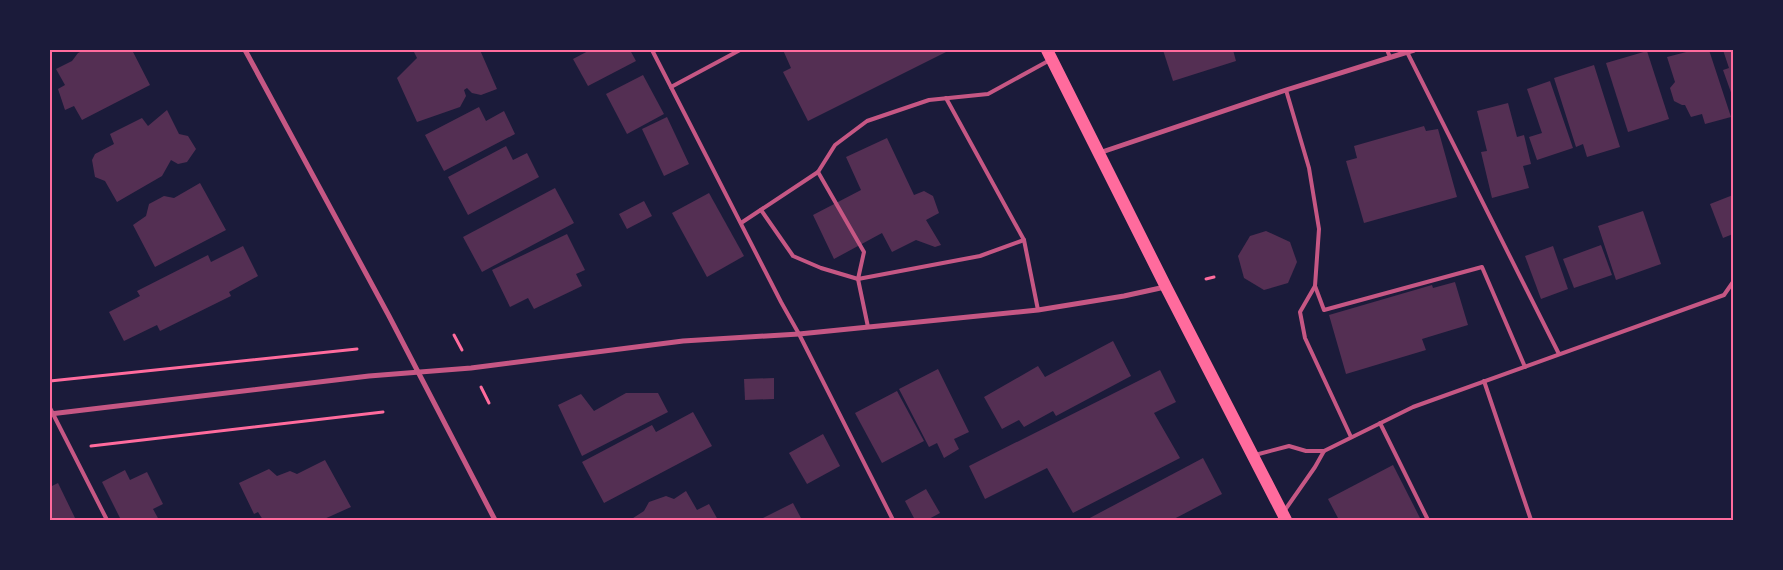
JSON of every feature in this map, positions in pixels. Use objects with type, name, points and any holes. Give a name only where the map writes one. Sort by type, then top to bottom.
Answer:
[{"type":"main road","points":[[1049,55],[1284,516]]},
{"type":"street","points":[[245,50],[495,520]]},
{"type":"street","points":[[1099,153],[1286,90],[1414,50]]},
{"type":"street","points":[[51,412],[333,380],[471,368],[683,341],[799,334],[1038,310],[1166,287]]},
{"type":"lane","points":[[652,50],[893,520]]},
{"type":"lane","points":[[671,87],[740,50]]},
{"type":"lane","points":[[1387,50],[1390,58]]},
{"type":"lane","points":[[1407,52],[1559,354]]},
{"type":"lane","points":[[741,223],[818,172],[834,146],[867,121],[928,100],[988,94],[1049,55]]},
{"type":"lane","points":[[1286,90],[1309,168],[1319,229],[1315,286],[1324,310],[1482,267],[1525,367]]},
{"type":"lane","points":[[946,98],[1024,240],[1038,310]]},
{"type":"lane","points":[[818,172],[864,252],[858,279],[868,327]]},
{"type":"lane","points":[[762,210],[793,256],[821,268],[858,279],[980,256],[1024,240]]},
{"type":"lane","points":[[1253,455],[1289,446],[1306,451],[1324,451],[1413,407],[1724,295],[1733,282]]},
{"type":"lane","points":[[1315,286],[1300,312],[1305,338],[1351,437]]},
{"type":"lane","points":[[1484,381],[1531,520]]},
{"type":"lane","points":[[51,412],[107,520]]},
{"type":"lane","points":[[1380,423],[1428,520]]},
{"type":"lane","points":[[1284,516],[1324,451]]},
{"type":"path","points":[[1206,280],[1214,277]]},
{"type":"path","points":[[50,381],[357,349]]},
{"type":"path","points":[[72,451],[96,445],[383,412]]},
{"type":"building","points":[[84,50],[132,50],[150,85],[82,120],[74,106],[65,110],[58,89],[65,85],[56,69],[72,61],[78,53]]},
{"type":"building","points":[[413,50],[480,50],[497,89],[481,95],[472,93],[467,88],[464,90],[466,96],[460,107],[417,122],[397,78],[417,58]]},
{"type":"building","points":[[590,50],[630,50],[636,61],[588,86],[573,59]]},
{"type":"building","points":[[783,50],[950,50],[808,121],[783,72],[791,68]]},
{"type":"building","points":[[1163,50],[1233,50],[1236,61],[1173,81]]},
{"type":"building","points":[[1694,50],[1709,50],[1731,117],[1705,124],[1702,114],[1691,117],[1685,105],[1674,101],[1670,88],[1675,82],[1667,57]]},
{"type":"building","points":[[1723,50],[1733,50],[1733,98],[1723,70],[1729,68]]},
{"type":"building","points":[[1647,51],[1669,119],[1628,132],[1606,63]]},
{"type":"building","points":[[1594,65],[1620,147],[1587,157],[1583,144],[1576,147],[1554,78]]},
{"type":"building","points":[[643,75],[664,114],[627,134],[606,94]]},
{"type":"building","points":[[1550,81],[1573,148],[1537,160],[1529,137],[1542,133],[1527,89]]},
{"type":"building","points":[[1508,103],[1517,137],[1524,135],[1531,164],[1523,166],[1529,188],[1492,198],[1481,152],[1487,151],[1477,111]]},
{"type":"building","points":[[479,107],[486,121],[504,111],[515,134],[444,171],[425,135]]},
{"type":"building","points":[[167,110],[179,134],[188,136],[196,149],[187,162],[178,164],[171,160],[162,176],[117,202],[105,181],[95,177],[92,160],[95,154],[114,144],[110,134],[142,118],[148,126]]},
{"type":"building","points":[[667,117],[689,164],[664,176],[642,129]]},
{"type":"building","points":[[1424,126],[1426,131],[1438,129],[1457,197],[1364,223],[1346,161],[1357,158],[1354,146]]},
{"type":"building","points":[[887,138],[914,195],[924,191],[933,196],[939,213],[926,220],[941,245],[935,247],[916,240],[892,252],[882,233],[834,259],[813,215],[861,190],[846,157]]},
{"type":"building","points":[[506,146],[513,160],[527,153],[539,177],[468,215],[448,177]]},
{"type":"building","points":[[200,183],[226,230],[155,267],[133,225],[146,216],[149,204],[164,196],[174,198]]},
{"type":"building","points":[[555,188],[574,223],[482,272],[463,237]]},
{"type":"building","points":[[709,193],[744,256],[707,277],[672,213]]},
{"type":"building","points":[[1733,195],[1733,234],[1723,238],[1710,204]]},
{"type":"building","points":[[644,201],[652,216],[627,229],[619,214]]},
{"type":"building","points":[[1643,211],[1661,264],[1616,280],[1598,226]]},
{"type":"building","points":[[1266,231],[1290,242],[1297,262],[1288,283],[1264,290],[1244,278],[1238,256],[1250,236]]},
{"type":"building","points":[[567,234],[585,270],[576,274],[582,286],[534,309],[528,298],[510,307],[492,270]]},
{"type":"building","points":[[1601,245],[1612,275],[1574,288],[1563,259]]},
{"type":"building","points":[[243,246],[258,276],[229,292],[231,296],[160,331],[157,325],[124,341],[109,312],[140,296],[137,291],[208,255],[211,262]]},
{"type":"building","points":[[1553,246],[1568,289],[1541,299],[1525,256]]},
{"type":"building","points":[[1455,282],[1468,325],[1422,339],[1426,350],[1346,374],[1329,315],[1432,285],[1433,288]]},
{"type":"building","points":[[1113,341],[1131,376],[1056,416],[1053,411],[1024,427],[1019,420],[1002,429],[984,397],[1038,366],[1045,377]]},
{"type":"building","points":[[938,369],[969,432],[954,439],[959,449],[944,458],[937,443],[929,447],[899,389]]},
{"type":"building","points":[[1160,370],[1176,402],[1154,413],[1180,458],[1073,513],[1047,468],[985,499],[969,466]]},
{"type":"building","points":[[774,378],[774,399],[745,400],[744,379]]},
{"type":"building","points":[[897,391],[924,441],[882,463],[855,413]]},
{"type":"building","points":[[626,393],[658,393],[668,412],[582,456],[558,405],[581,394],[594,411]]},
{"type":"building","points":[[693,412],[712,446],[604,503],[582,462],[652,425],[656,432]]},
{"type":"building","points":[[823,434],[840,466],[807,484],[789,453]]},
{"type":"building","points":[[1203,458],[1222,494],[1172,520],[1086,520]]},
{"type":"building","points":[[325,460],[351,507],[322,520],[263,520],[258,512],[254,514],[239,483],[269,469],[277,476],[290,471],[297,474]]},
{"type":"building","points":[[1393,465],[1421,520],[1339,520],[1328,499]]},
{"type":"building","points":[[125,470],[130,480],[147,472],[163,504],[153,509],[159,520],[121,520],[102,482]]},
{"type":"building","points":[[58,483],[76,520],[50,520],[50,487]]},
{"type":"building","points":[[926,489],[940,513],[927,520],[915,520],[905,501]]},
{"type":"building","points":[[686,491],[697,510],[709,504],[718,520],[630,520],[644,511],[649,502],[666,496],[674,499]]},
{"type":"building","points":[[793,503],[802,520],[759,520]]}]
